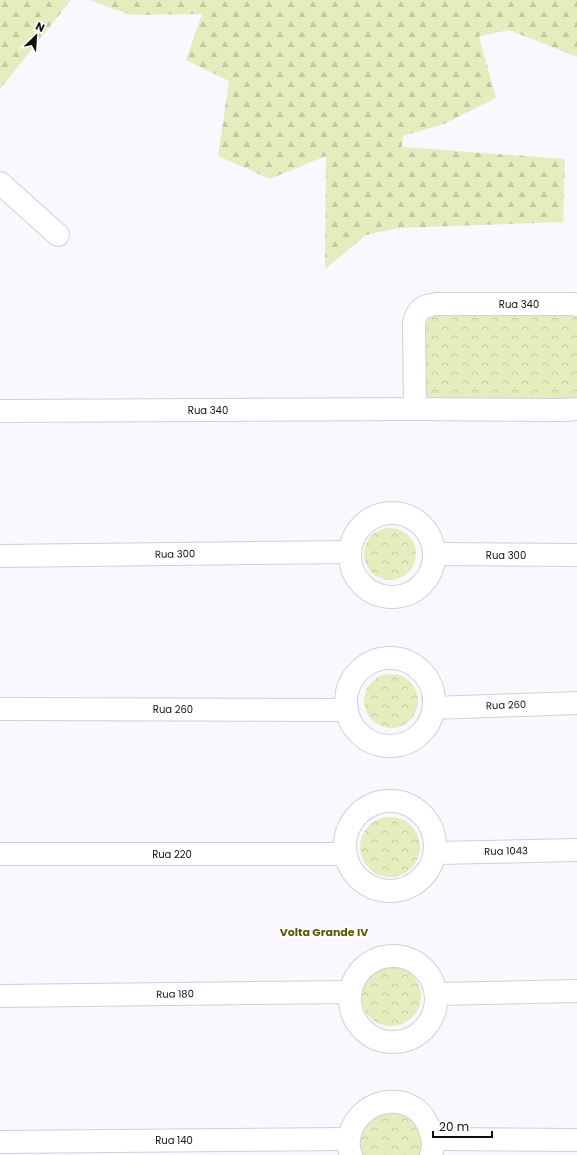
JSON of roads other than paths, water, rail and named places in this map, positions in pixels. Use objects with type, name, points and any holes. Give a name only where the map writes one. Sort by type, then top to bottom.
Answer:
[{"type":"street","points":[[0,183],[58,235]]},
{"type":"street","name":"Rua 340","points":[[416,409],[414,322],[417,312],[426,306],[436,304],[577,305]]},
{"type":"street","name":"Rua 340","points":[[0,411],[577,409]]},
{"type":"street","points":[[386,513],[400,514],[413,518],[428,534],[434,554],[432,567],[426,580],[416,589],[404,595],[391,597],[378,594],[366,588],[356,578],[351,565],[350,552],[353,538],[361,526],[372,518],[386,513]]},
{"type":"street","name":"Rua 300","points":[[0,556],[350,552]]},
{"type":"street","name":"Rua 300","points":[[434,554],[577,555]]},
{"type":"street","points":[[389,658],[404,660],[417,667],[428,678],[433,692],[434,708],[430,721],[423,732],[412,741],[399,746],[384,746],[371,742],[360,734],[351,723],[347,710],[346,694],[352,680],[361,669],[374,661],[389,658]]},
{"type":"street","name":"Rua 260","points":[[434,708],[577,703]]},
{"type":"street","name":"Rua 260","points":[[0,709],[347,710]]},
{"type":"street","points":[[389,801],[405,803],[418,811],[429,823],[435,837],[435,853],[431,867],[423,878],[411,887],[398,892],[383,892],[370,887],[358,879],[349,867],[344,854],[344,838],[350,824],[360,811],[374,804],[389,801]]},
{"type":"street","name":"Rua 1043","points":[[435,853],[577,850]]},
{"type":"street","name":"Rua 220","points":[[0,854],[344,854]]},
{"type":"street","points":[[387,956],[401,956],[414,961],[425,969],[433,980],[437,994],[436,1008],[430,1022],[420,1033],[407,1040],[392,1043],[378,1040],[364,1032],[355,1020],[350,1006],[350,992],[354,979],[362,968],[373,960],[387,956]]},
{"type":"street","points":[[437,994],[577,991]]},
{"type":"street","name":"Rua 180","points":[[0,996],[350,992]]},
{"type":"street","points":[[350,1147],[352,1126],[360,1114],[371,1106],[384,1102],[397,1102],[410,1106],[422,1114],[429,1126],[432,1147],[577,1140]]},
{"type":"street","name":"Rua 140","points":[[0,1142],[350,1147]]},
{"type":"district","name":"Volta Grande IV","points":[[324,932]]}]
